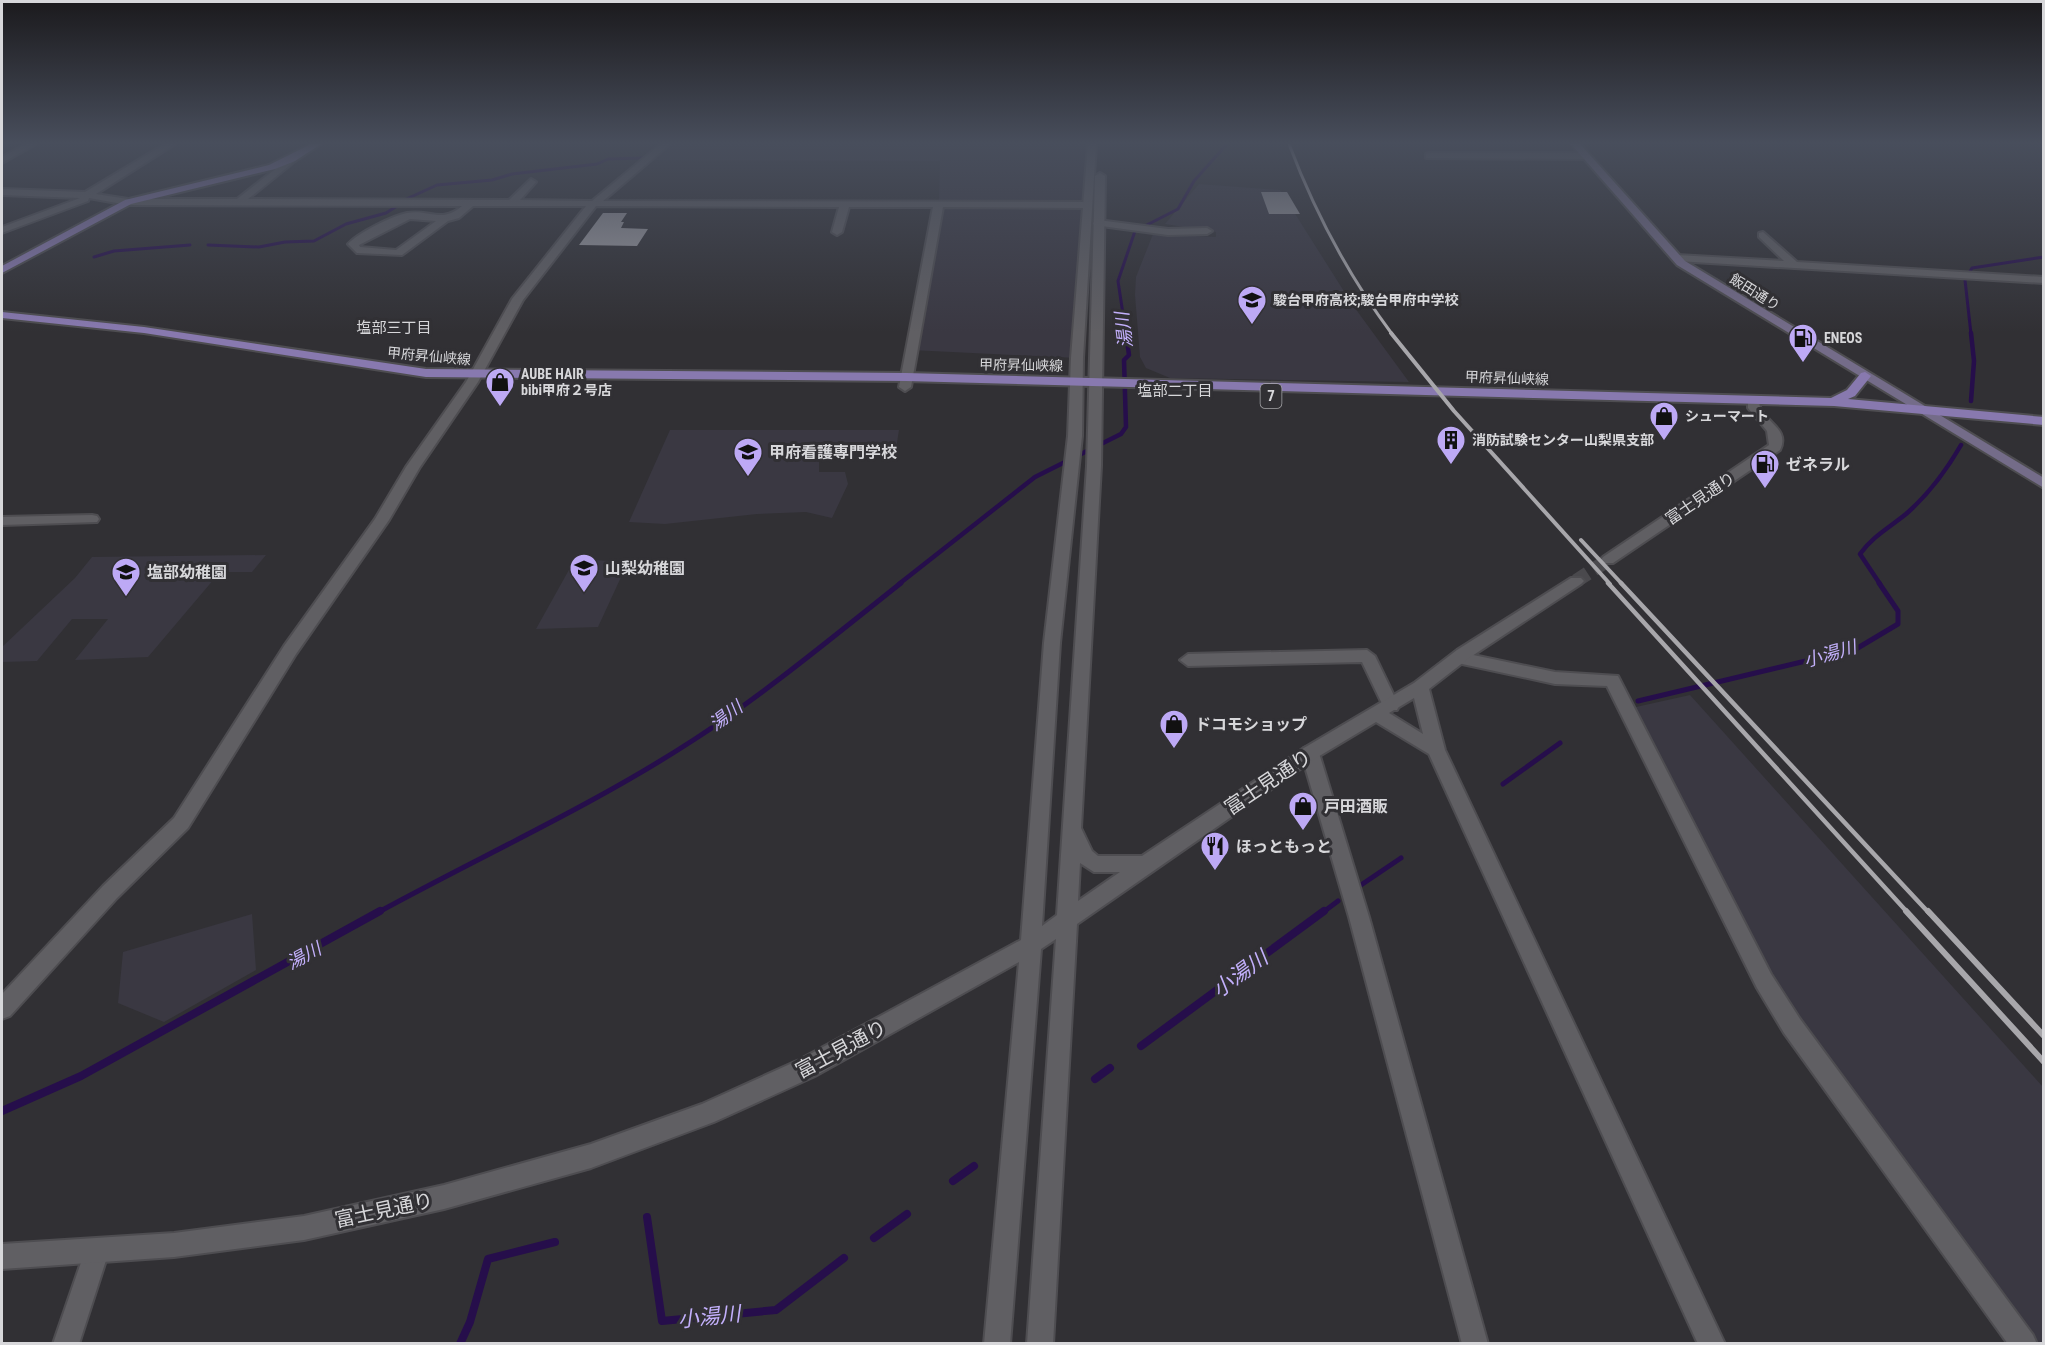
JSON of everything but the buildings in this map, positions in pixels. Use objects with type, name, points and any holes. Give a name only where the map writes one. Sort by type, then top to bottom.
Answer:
[{"type":"main road","points":[[2,270],[119,207]]},
{"type":"main road","name":"飯田通り","points":[[1631,207],[1677,258],[2043,484]]},
{"type":"main road","name":"甲府昇仙峡線","points":[[2,315],[144,330],[385,368],[473,379]]},
{"type":"main road","name":"甲府昇仙峡線","points":[[2,323],[183,344],[378,375],[473,379],[906,382],[1754,404],[1932,417],[2043,430]]},
{"type":"main road","points":[[1834,402],[1851,393],[1865,376]]},
{"type":"main road","name":"甲府昇仙峡線","points":[[1754,404],[1834,402],[2043,421]]},
{"type":"street","points":[[2,230],[61,207]]},
{"type":"street","points":[[445,219],[409,216],[362,237],[353,244],[357,250],[398,253],[445,219],[456,216],[467,207]]},
{"type":"street","points":[[2,1008],[110,892],[181,823],[290,650],[382,520],[412,467],[473,379],[518,299],[591,207]]},
{"type":"street","points":[[837,232],[844,207]]},
{"type":"street","points":[[906,382],[938,207]]},
{"type":"street","points":[[997,1344],[1031,945],[1052,643],[1072,478],[1087,207]]},
{"type":"street","points":[[1040,1344],[1067,921],[1077,704],[1094,466],[1099,207]]},
{"type":"street","points":[[1098,223],[1168,232],[1207,231]]},
{"type":"street","points":[[429,230],[448,232]]},
{"type":"street","points":[[1763,235],[1795,266]]},
{"type":"street","points":[[357,265],[373,251]]},
{"type":"street","points":[[1677,258],[2043,280]]},
{"type":"street","name":"富士見通り","points":[[1608,560],[1775,447],[1777,442],[1772,427],[1754,404]]},
{"type":"street","points":[[2,521],[93,519]]},
{"type":"street","name":"富士見通り","points":[[2,1257],[174,1245],[304,1227],[444,1197],[591,1156],[706,1114],[807,1068],[1031,945],[1145,864],[1310,753],[1420,687],[1459,658],[1576,581]]},
{"type":"street","points":[[1188,660],[1367,656],[1384,710],[1436,750]]},
{"type":"street","points":[[1459,658],[1555,678],[1612,680],[1764,981],[1792,1026],[2024,1344]]},
{"type":"street","points":[[1420,687],[1436,750],[1712,1344]]},
{"type":"street","points":[[1310,753],[1359,917],[1475,1344]]},
{"type":"street","points":[[1072,825],[1084,856],[1094,864],[1145,864]]},
{"type":"street","points":[[66,1344],[97,1251]]},
{"type":"shaded area","points":[[938,207],[1085,207],[1077,358],[911,350]]},
{"type":"shaded area","name":"駿台甲府高校;駿台甲府中学校","points":[[1180,207],[1291,207],[1352,304],[1409,382],[1170,378],[1146,368],[1140,357],[1135,295],[1136,277],[1153,234],[1216,237],[1216,232],[1165,224]]},
{"type":"shaded area","name":"甲府看護専門学校","points":[[670,430],[899,430],[896,449],[819,457],[819,472],[845,472],[848,484],[832,518],[806,512],[757,514],[665,524],[629,522]]},
{"type":"shaded area","name":"塩部幼稚園","points":[[266,555],[252,572],[220,572],[148,657],[75,660],[108,619],[72,619],[37,661],[2,662],[2,647],[75,578],[92,557]]},
{"type":"shaded area","name":"山梨幼稚園","points":[[575,559],[628,562],[598,627],[536,629]]},
{"type":"shaded area","points":[[1690,695],[2043,1087],[2043,1343],[2024,1343],[1792,1026],[1627,709]]},
{"type":"shaded area","points":[[252,914],[256,970],[164,1022],[118,1003],[123,952]]},
{"type":"waterway","points":[[208,245],[259,247],[285,242],[314,241],[346,224],[386,213],[396,207]]},
{"type":"waterway","name":"湯川","points":[[1126,334],[1118,281],[1135,231],[1179,207]]},
{"type":"waterway","points":[[94,257],[114,251],[190,245]]},
{"type":"waterway","name":"小湯川","points":[[1971,334],[1965,280],[1972,268],[2044,257]]},
{"type":"waterway","name":"湯川","points":[[899,584],[1035,477],[1121,434],[1126,427],[1124,360],[1129,355],[1126,333]]},
{"type":"waterway","name":"小湯川","points":[[1971,333],[1974,361],[1971,401]]},
{"type":"waterway","name":"小湯川","points":[[1880,584],[1860,554],[1930,490],[1961,445]]},
{"type":"waterway","name":"湯川","points":[[377,913],[578,808],[657,763],[722,721],[774,683],[901,583]]},
{"type":"waterway","name":"小湯川","points":[[1638,701],[1856,649],[1898,624],[1898,611],[1879,583]]},
{"type":"waterway","name":"小湯川","points":[[1503,784],[1560,743]]},
{"type":"waterway","name":"小湯川","points":[[1358,887],[1401,858]]},
{"type":"waterway","name":"小湯川","points":[[1322,913],[1338,901]]},
{"type":"waterway","name":"湯川","points":[[2,1111],[81,1076],[380,911]]},
{"type":"waterway","name":"小湯川","points":[[1141,1046],[1324,911]]},
{"type":"waterway","name":"小湯川","points":[[1095,1079],[1110,1068]]},
{"type":"waterway","name":"小湯川","points":[[953,1181],[974,1166]]},
{"type":"waterway","name":"小湯川","points":[[874,1238],[907,1214]]},
{"type":"waterway","name":"小湯川","points":[[647,1217],[662,1321],[776,1310],[844,1258]]},
{"type":"waterway","name":"小湯川","points":[[460,1344],[470,1322],[488,1259],[555,1242]]},
{"type":"tunnel","points":[[1576,581],[1608,560]]},
{"type":"railway","points":[[1316,207],[1347,266],[1392,334]]},
{"type":"railway","points":[[1391,333],[1454,411],[1610,584]]},
{"type":"railway","points":[[1581,540],[1622,584]]},
{"type":"railway","points":[[1608,583],[1908,913]]},
{"type":"railway","points":[[1621,583],[1929,913]]},
{"type":"railway","points":[[1906,911],[2044,1062]]},
{"type":"railway","points":[[1928,911],[2044,1036]]},
{"type":"place","name":"駿台甲府高校;駿台甲府中学校","points":[[1252,326]]},
{"type":"place","name":"ENEOS","points":[[1803,364]]},
{"type":"place","name":"AUBE HAIR bibi甲府２号店","points":[[500,408]]},
{"type":"place","name":"シューマート","points":[[1664,442]]},
{"type":"place","name":"消防試験センター山梨県支部","points":[[1451,466]]},
{"type":"place","name":"甲府看護専門学校","points":[[748,478]]},
{"type":"place","name":"ゼネラル","points":[[1765,490]]},
{"type":"place","name":"山梨幼稚園","points":[[584,594]]},
{"type":"place","name":"塩部幼稚園","points":[[126,598]]},
{"type":"place","name":"ドコモショップ","points":[[1174,750]]},
{"type":"place","name":"戸田酒販","points":[[1303,832]]},
{"type":"place","name":"ほっともっと","points":[[1215,872]]},
{"type":"district","name":"塩部三丁目","points":[[394,328]]},
{"type":"district","name":"塩部二丁目","points":[[1175,391]]}]
